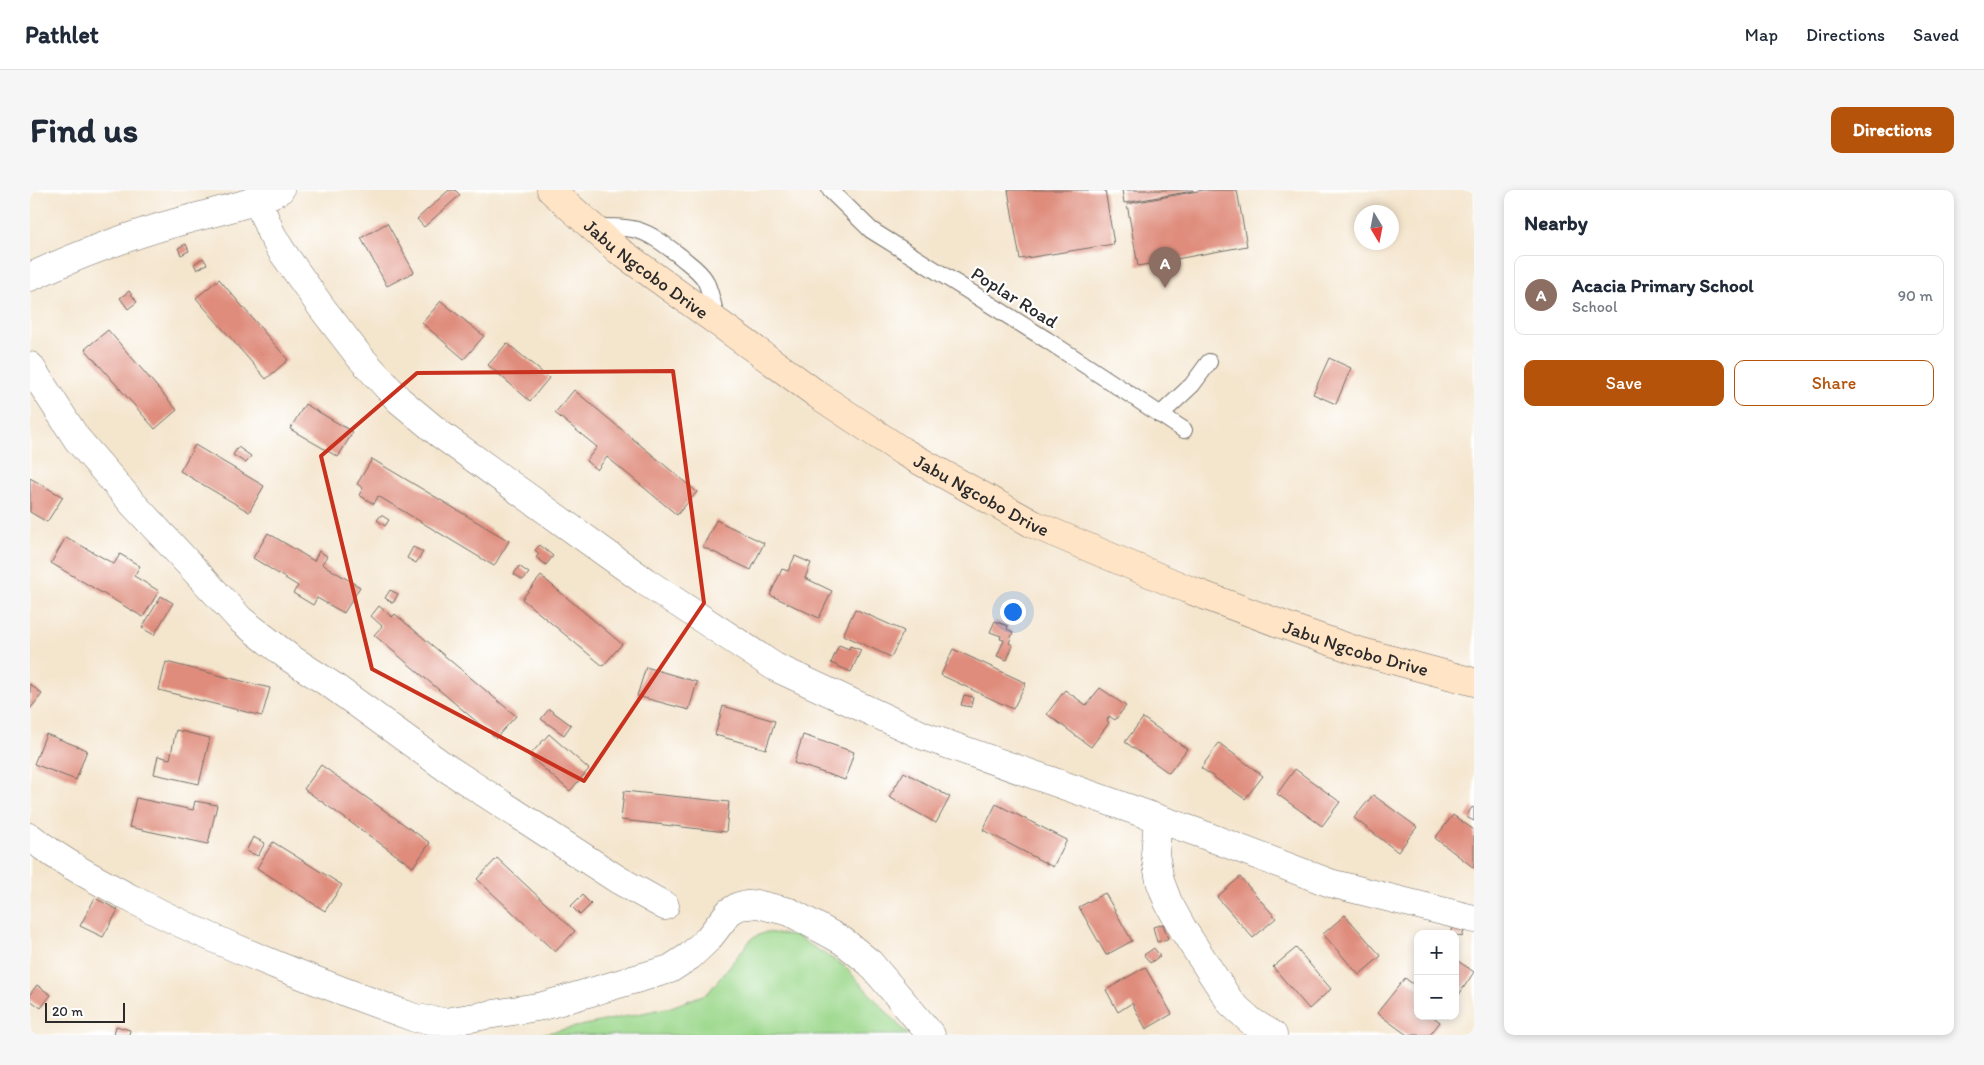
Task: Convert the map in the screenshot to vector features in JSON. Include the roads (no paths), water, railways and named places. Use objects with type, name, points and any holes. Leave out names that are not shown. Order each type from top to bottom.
[{"type":"main road","name":"Jabu Ngcobo Drive","points":[[550,190],[618,250],[718,325],[902,451],[1033,524],[1187,589],[1289,627],[1355,650],[1474,682]]},
{"type":"street","points":[[30,277],[118,240],[269,196],[271,233],[281,250],[359,356],[399,400],[447,440],[701,619],[775,667],[924,736],[1330,883],[1474,919]]},
{"type":"street","points":[[30,366],[77,439],[135,506],[241,620],[290,658],[446,767],[617,879],[665,906]]},
{"type":"street","points":[[1158,820],[1155,854],[1160,882],[1168,902],[1184,931],[1231,1003],[1252,1022],[1273,1035]]},
{"type":"street","points":[[30,837],[58,858],[164,915],[225,944],[415,1018],[445,1022],[543,1006],[670,969],[690,956],[708,939],[729,912],[739,906],[757,904],[790,912],[843,940],[870,963],[931,1035]]},
{"type":"lane","name":"Poplar Road","points":[[830,190],[871,230],[1184,430]]},
{"type":"lane","points":[[1160,415],[1192,385],[1209,362]]},
{"type":"place","name":"Acacia Primary School","points":[[1165,288]]}]
